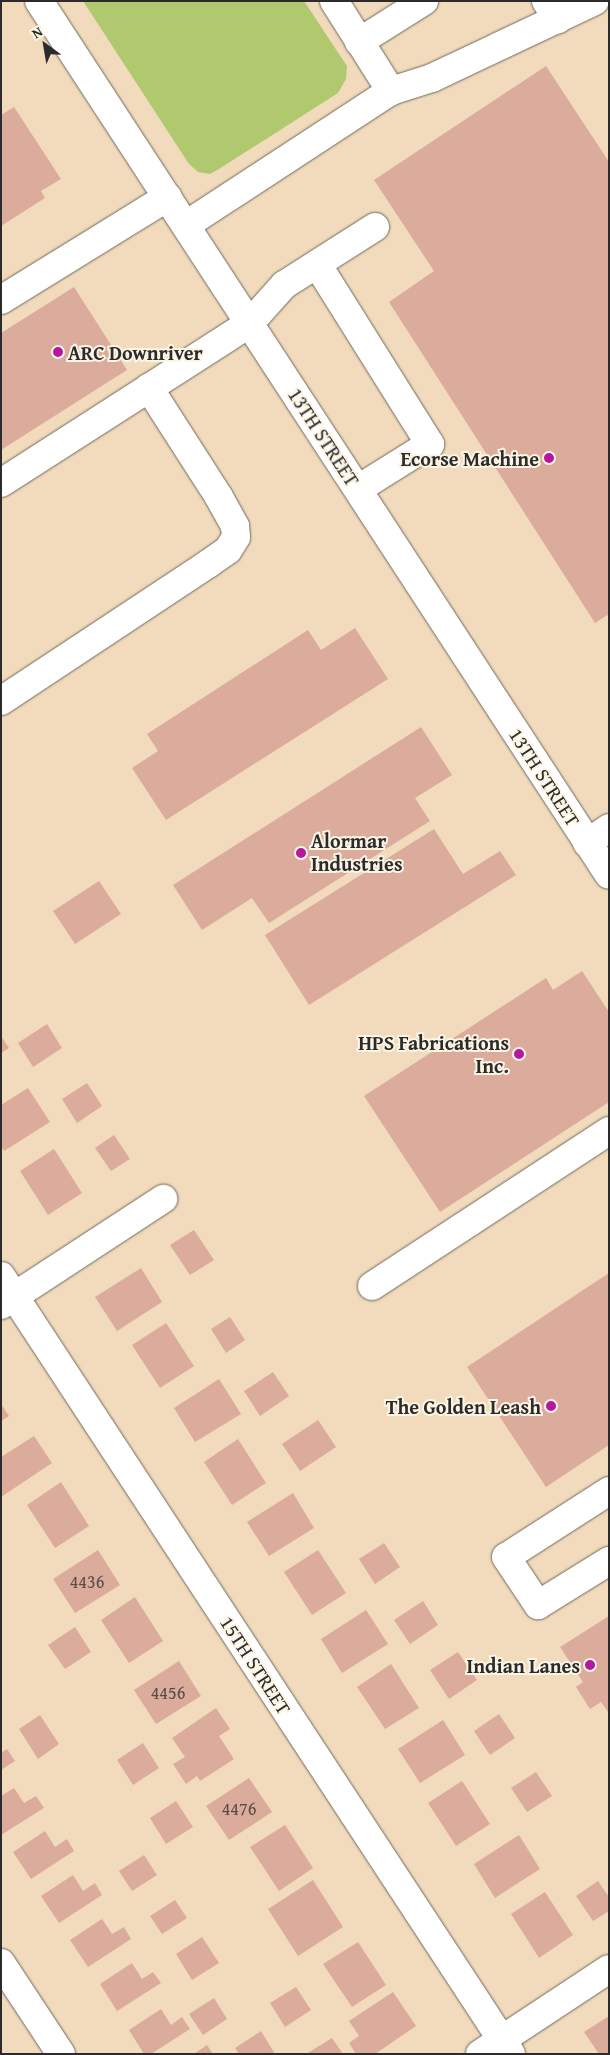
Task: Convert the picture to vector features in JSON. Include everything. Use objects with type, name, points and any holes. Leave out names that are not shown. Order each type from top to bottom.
[{"type":"street","name":"13TH STREET","points":[[39,1],[358,489],[598,836],[609,875]]},
{"type":"street","points":[[334,1],[391,91]]},
{"type":"street","points":[[359,42],[424,1]]},
{"type":"street","points":[[186,225],[391,91],[432,78],[552,11],[596,1]]},
{"type":"street","points":[[1,300],[168,197]]},
{"type":"street","points":[[1,484],[250,323],[284,285],[375,227]]},
{"type":"street","points":[[317,264],[430,444],[358,489]]},
{"type":"street","points":[[1,701],[208,564],[228,550],[236,537],[235,526],[219,497],[149,388]]},
{"type":"street","points":[[372,1286],[609,1131]]},
{"type":"street","points":[[6,1293],[163,1199]]},
{"type":"street","name":"15TH STREET","points":[[6,1293],[498,2049]]},
{"type":"street","points":[[609,1491],[506,1556],[538,1604],[609,1561]]},
{"type":"street","points":[[1,1963],[61,2054]]},
{"type":"street","points":[[498,2049],[609,1969]]},
{"type":"green space","points":[[83,1],[304,1],[347,66],[346,79],[338,93],[219,169],[210,174],[198,172],[189,164]]},
{"type":"building","name":"Ecorse Machine","points":[[546,66],[609,162],[609,614],[595,623],[389,302],[434,271],[374,180]]},
{"type":"building","points":[[14,107],[61,179],[41,191],[45,198],[1,226],[1,115]]},
{"type":"building","name":"ARC Downriver","points":[[74,287],[127,370],[1,450],[1,333]]},
{"type":"building","points":[[355,628],[388,679],[166,820],[132,768],[158,751],[147,734],[308,630],[321,650]]},
{"type":"building","name":"Alormar Industries","points":[[421,727],[452,775],[415,798],[430,821],[269,923],[252,898],[202,930],[173,885]]},
{"type":"building","points":[[434,829],[463,874],[500,851],[516,875],[309,1005],[265,935]]},
{"type":"building","points":[[99,881],[121,914],[75,944],[53,911]]},
{"type":"building","name":"HPS Fabrications Inc.","points":[[582,971],[609,1012],[609,1102],[440,1212],[364,1096],[546,978],[553,990]]},
{"type":"building","points":[[47,1024],[62,1048],[33,1067],[18,1043]]},
{"type":"building","points":[[1,1036],[9,1048],[1,1053]]},
{"type":"building","points":[[87,1083],[102,1106],[77,1123],[62,1099]]},
{"type":"building","points":[[28,1088],[50,1122],[4,1151],[1,1146],[1,1105]]},
{"type":"building","points":[[114,1135],[130,1159],[111,1171],[95,1148]]},
{"type":"building","points":[[54,1149],[82,1193],[48,1215],[20,1171]]},
{"type":"building","points":[[194,1230],[214,1260],[190,1275],[170,1245]]},
{"type":"building","points":[[141,1268],[162,1302],[117,1331],[95,1297]]},
{"type":"building","name":"The Golden Leash","points":[[609,1273],[609,1445],[546,1487],[467,1367]]},
{"type":"building","points":[[230,1317],[245,1340],[226,1353],[211,1329]]},
{"type":"building","points":[[166,1323],[194,1366],[160,1388],[132,1345]]},
{"type":"building","points":[[273,1372],[289,1396],[260,1416],[244,1391]]},
{"type":"building","points":[[219,1379],[241,1414],[195,1442],[174,1408]]},
{"type":"building","points":[[1,1404],[9,1416],[1,1421]]},
{"type":"building","points":[[318,1420],[336,1447],[300,1471],[282,1444]]},
{"type":"building","points":[[34,1436],[52,1463],[1,1497],[1,1457]]},
{"type":"building","points":[[238,1439],[266,1483],[232,1505],[204,1462]]},
{"type":"building","points":[[61,1482],[89,1526],[55,1548],[27,1505]]},
{"type":"building","points":[[293,1493],[314,1528],[269,1556],[247,1522]]},
{"type":"building","points":[[384,1543],[400,1567],[375,1584],[359,1559]]},
{"type":"building","points":[[98,1550],[120,1585],[75,1613],[53,1579]]},
{"type":"building","points":[[318,1550],[346,1593],[312,1615],[284,1572]]},
{"type":"building","points":[[135,1597],[163,1641],[129,1663],[101,1620]]},
{"type":"building","points":[[423,1601],[438,1625],[410,1644],[394,1620]]},
{"type":"building","points":[[366,1610],[388,1644],[342,1673],[321,1639]]},
{"type":"building","name":"Indian Lanes","points":[[609,1616],[609,1713],[601,1702],[590,1709],[576,1687],[583,1682],[560,1647]]},
{"type":"building","points":[[75,1627],[91,1652],[65,1669],[48,1645]]},
{"type":"building","points":[[458,1652],[477,1680],[449,1699],[430,1670]]},
{"type":"building","points":[[179,1661],[201,1696],[156,1724],[134,1690]]},
{"type":"building","points":[[391,1664],[419,1708],[385,1729],[357,1687]]},
{"type":"building","points":[[216,1708],[230,1729],[219,1736],[234,1759],[200,1781],[197,1776],[186,1784],[173,1764],[185,1757],[172,1738]]},
{"type":"building","points":[[499,1714],[515,1738],[490,1755],[474,1731]]},
{"type":"building","points":[[40,1715],[59,1744],[38,1759],[19,1729]]},
{"type":"building","points":[[443,1720],[465,1755],[420,1783],[398,1749]]},
{"type":"building","points":[[143,1743],[159,1768],[133,1785],[117,1760]]},
{"type":"building","points":[[7,1749],[15,1761],[1,1770],[1,1753]]},
{"type":"building","points":[[536,1772],[552,1796],[527,1812],[511,1788]]},
{"type":"building","points":[[249,1778],[272,1812],[229,1840],[206,1806]]},
{"type":"building","points":[[462,1781],[490,1824],[456,1846],[428,1803]]},
{"type":"building","points":[[14,1788],[24,1803],[36,1796],[44,1808],[1,1835],[1,1796]]},
{"type":"building","points":[[176,1801],[193,1827],[166,1844],[150,1818]]},
{"type":"building","points":[[285,1825],[313,1868],[279,1891],[250,1847]]},
{"type":"building","points":[[45,1831],[55,1847],[67,1839],[74,1851],[31,1879],[13,1852]]},
{"type":"building","points":[[519,1835],[540,1869],[495,1898],[474,1864]]},
{"type":"building","points":[[144,1855],[157,1875],[132,1891],[119,1871]]},
{"type":"building","points":[[73,1875],[83,1891],[95,1883],[102,1895],[59,1923],[41,1896]]},
{"type":"building","points":[[313,1880],[343,1927],[298,1956],[268,1909]]},
{"type":"building","points":[[598,1881],[609,1897],[609,1911],[593,1921],[576,1896]]},
{"type":"building","points":[[545,1892],[573,1935],[539,1958],[511,1914]]},
{"type":"building","points":[[175,1900],[187,1918],[162,1934],[150,1916]]},
{"type":"building","points":[[102,1919],[112,1934],[124,1927],[131,1939],[88,1967],[70,1940]]},
{"type":"building","points":[[202,1937],[219,1963],[192,1980],[176,1954]]},
{"type":"building","points":[[358,1942],[386,1985],[352,2007],[323,1964]]},
{"type":"building","points":[[132,1963],[142,1979],[153,1972],[161,1983],[117,2011],[100,1984]]},
{"type":"building","points":[[296,1987],[311,2010],[285,2027],[270,2003]]},
{"type":"building","points":[[393,1992],[416,2026],[375,2054],[356,2054],[349,2043],[359,2036],[349,2021]]},
{"type":"building","points":[[214,1998],[227,2019],[203,2035],[189,2014]]},
{"type":"building","points":[[161,2009],[171,2025],[182,2017],[190,2029],[151,2054],[144,2054],[129,2030]]},
{"type":"building","points":[[609,2016],[609,2054],[599,2054],[584,2032]]},
{"type":"building","points":[[261,2031],[275,2054],[239,2054],[235,2048]]},
{"type":"building","points":[[332,2038],[343,2054],[306,2054]]},
{"type":"building","points":[[207,2045],[213,2054],[194,2054]]},
{"type":"place","name":"ARC Downriver","points":[[58,352]]},
{"type":"place","name":"Ecorse Machine","points":[[549,458]]},
{"type":"place","name":"Alormar Industries","points":[[301,853]]},
{"type":"place","name":"HPS Fabrications Inc.","points":[[519,1054]]},
{"type":"place","name":"The Golden Leash","points":[[551,1406]]},
{"type":"place","name":"Indian Lanes","points":[[590,1665]]}]
